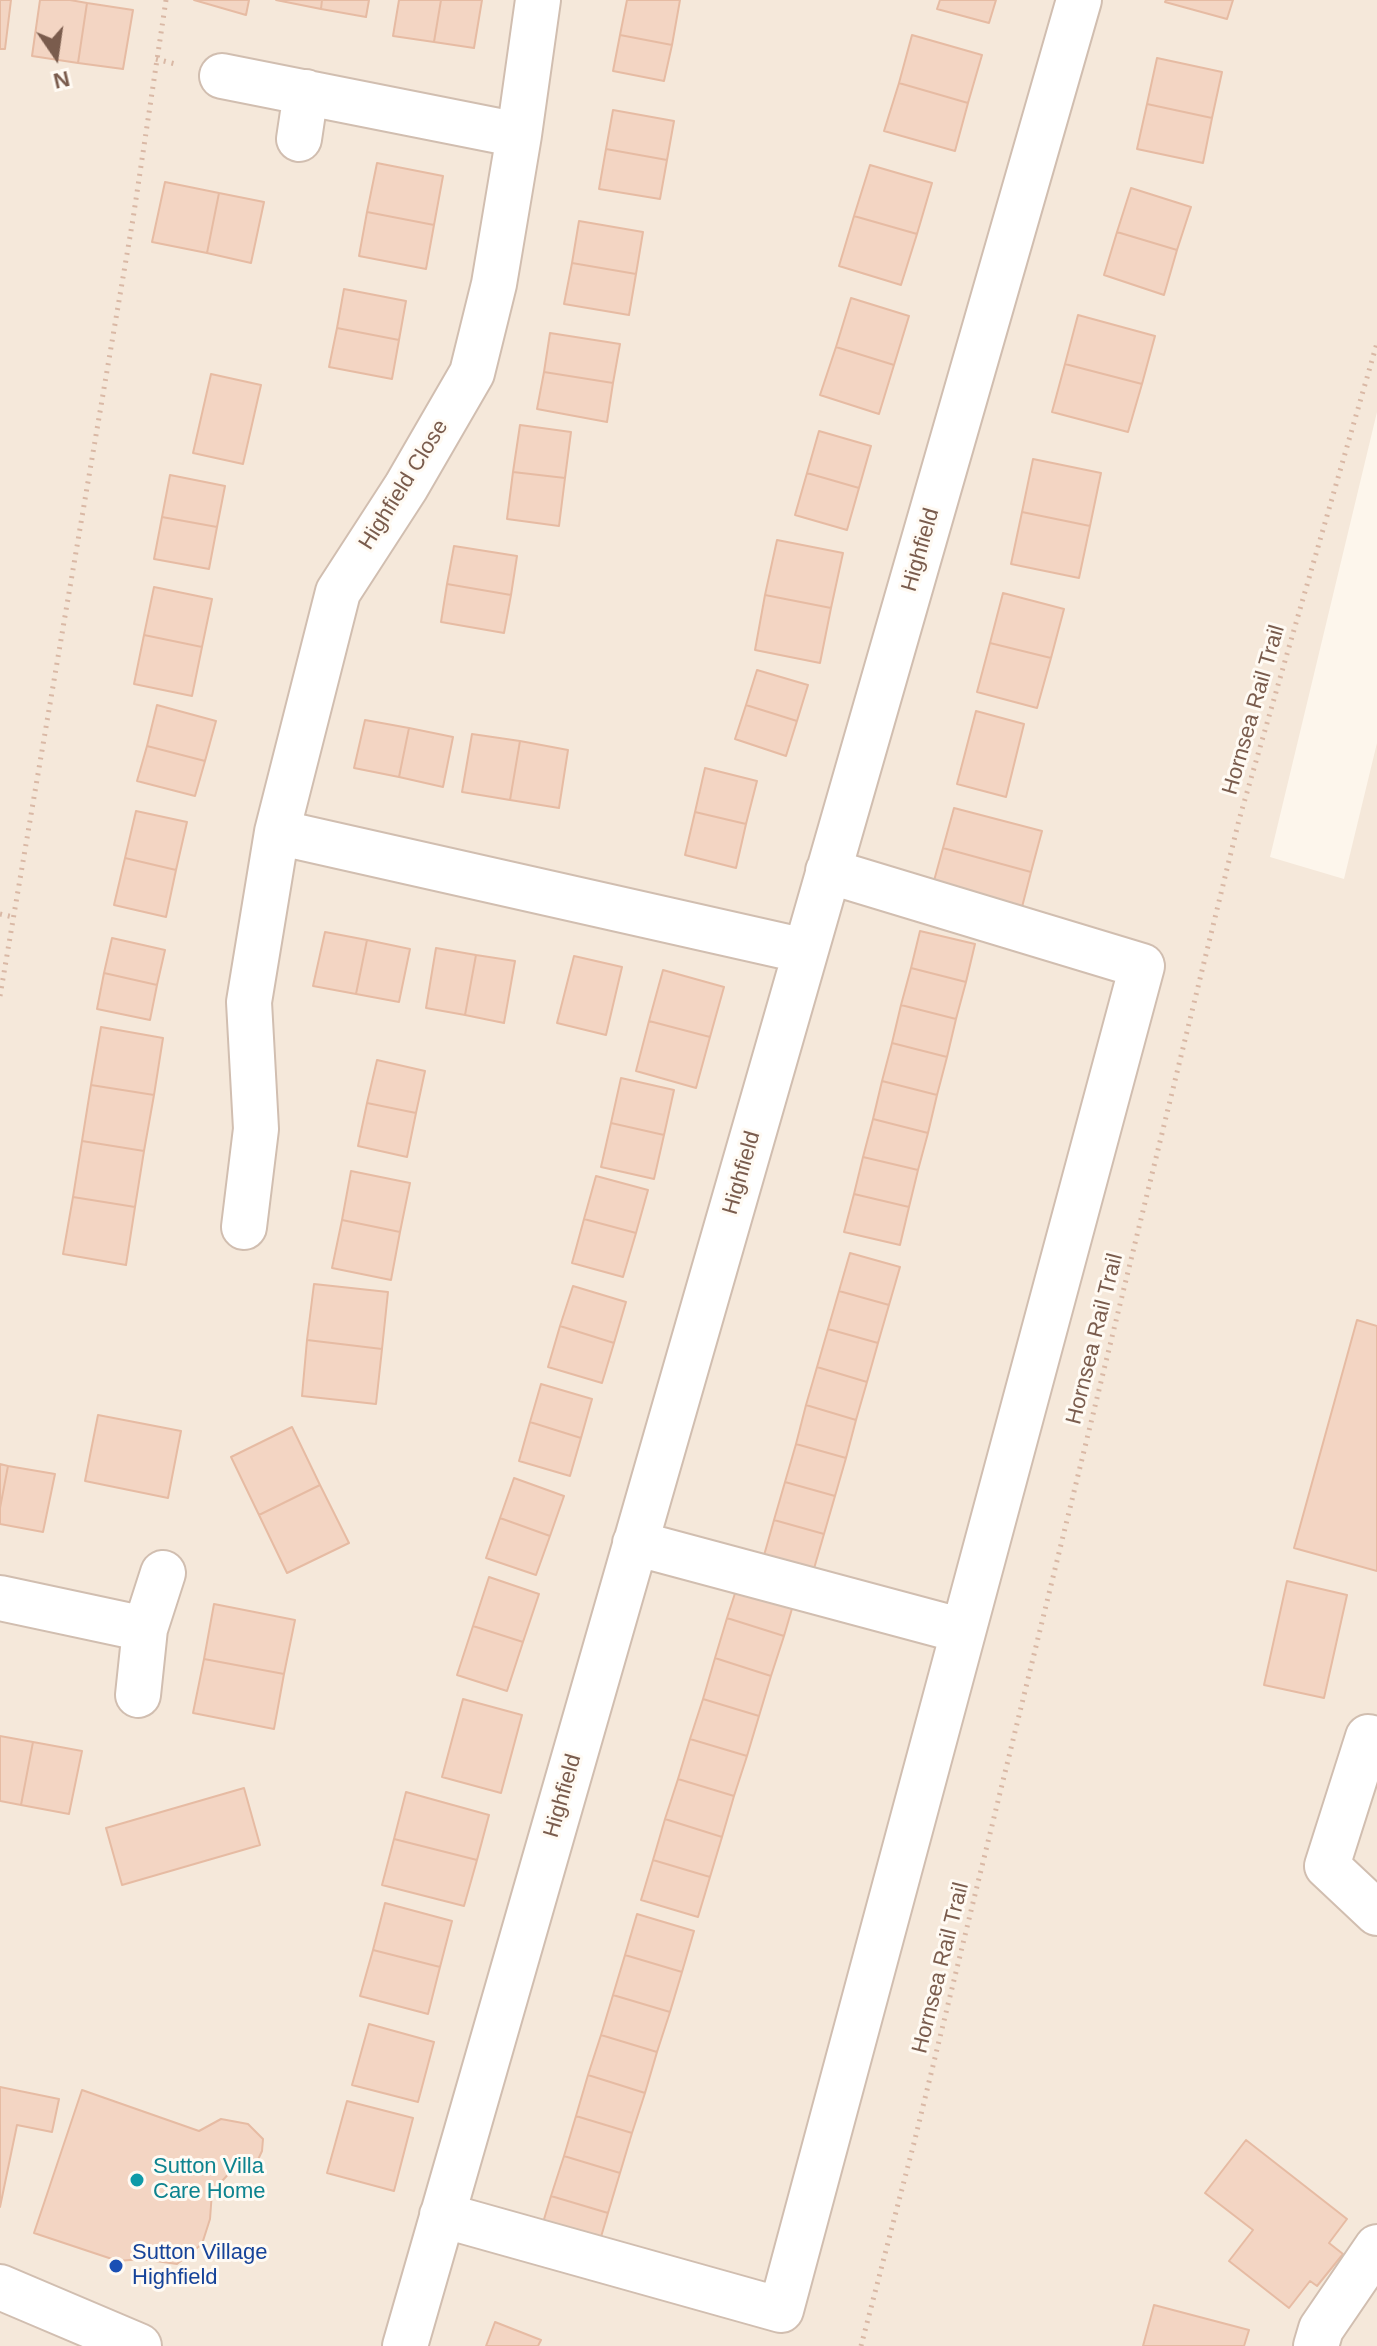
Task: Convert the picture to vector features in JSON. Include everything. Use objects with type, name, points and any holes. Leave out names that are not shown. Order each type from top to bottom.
[{"type":"street","name":"Highfield Close","points":[[244,1227],[256,1129],[249,1002],[277,832],[338,592],[406,487],[472,373],[494,284],[538,0]]},
{"type":"street","name":"Highfield","points":[[405,2346],[1079,0]]},
{"type":"street","points":[[222,76],[519,135]]},
{"type":"street","points":[[299,139],[306,92]]},
{"type":"street","points":[[277,832],[805,951]]},
{"type":"street","points":[[442,2215],[781,2310],[1142,966],[828,871]]},
{"type":"street","points":[[635,1543],[963,1631]]},
{"type":"street","points":[[138,1695],[145,1629],[163,1573]]},
{"type":"street","points":[[0,1598],[145,1629]]},
{"type":"street","points":[[1377,1739],[1368,1737],[1327,1866],[1377,1913]]},
{"type":"street","points":[[1316,2346],[1321,2329],[1377,2247]]},
{"type":"street","points":[[0,2287],[139,2346]]},
{"type":"path","points":[[0,996],[133,219],[166,0]]},
{"type":"path","name":"Hornsea Rail Trail","points":[[861,2346],[918,2128],[1239,820],[1377,343]]},
{"type":"path","points":[[0,914],[13,917]]},
{"type":"shaded area","points":[[0,0],[1377,0],[1377,412],[1270,857],[1344,879],[1377,743],[1377,2346],[0,2346]]},
{"type":"building","points":[[0,0],[11,0],[5,49],[0,49]]},
{"type":"building","points":[[40,0],[87,3],[78,63],[32,56]]},
{"type":"building","points":[[194,0],[249,0],[246,15]]},
{"type":"building","points":[[276,0],[322,0],[321,9]]},
{"type":"building","points":[[322,0],[369,0],[366,17],[321,9]]},
{"type":"building","points":[[399,0],[441,0],[434,42],[393,36]]},
{"type":"building","points":[[441,0],[482,0],[474,48],[434,42]]},
{"type":"building","points":[[627,0],[680,0],[672,45],[620,35]]},
{"type":"building","points":[[940,0],[996,0],[989,23],[937,9]]},
{"type":"building","points":[[1166,0],[1233,0],[1227,19]]},
{"type":"building","points":[[87,3],[133,10],[123,69],[78,63]]},
{"type":"building","points":[[620,35],[672,45],[664,81],[613,71]]},
{"type":"building","points":[[912,35],[982,55],[968,103],[899,83]]},
{"type":"building","points":[[1157,58],[1222,72],[1212,118],[1147,104]]},
{"type":"building","points":[[899,83],[968,103],[955,151],[884,131]]},
{"type":"building","points":[[1147,104],[1212,118],[1203,163],[1137,149]]},
{"type":"building","points":[[613,110],[674,121],[667,160],[606,149]]},
{"type":"building","points":[[606,149],[667,160],[660,199],[599,189]]},
{"type":"building","points":[[377,163],[443,176],[434,225],[367,212]]},
{"type":"building","points":[[870,165],[932,183],[917,234],[854,216]]},
{"type":"building","points":[[165,182],[219,193],[207,253],[152,242]]},
{"type":"building","points":[[1131,188],[1191,207],[1177,250],[1117,232]]},
{"type":"building","points":[[219,193],[264,202],[251,263],[207,253]]},
{"type":"building","points":[[367,212],[434,225],[426,269],[359,256]]},
{"type":"building","points":[[854,216],[917,234],[901,285],[839,266]]},
{"type":"building","points":[[579,221],[643,232],[636,274],[572,263]]},
{"type":"building","points":[[1117,232],[1177,250],[1164,295],[1104,275]]},
{"type":"building","points":[[572,263],[636,274],[629,315],[564,304]]},
{"type":"building","points":[[344,289],[406,301],[399,340],[337,328]]},
{"type":"building","points":[[851,298],[909,316],[894,365],[836,347]]},
{"type":"building","points":[[1078,315],[1155,336],[1142,384],[1065,364]]},
{"type":"building","points":[[337,328],[399,340],[392,379],[329,367]]},
{"type":"building","points":[[550,333],[620,344],[613,383],[544,372]]},
{"type":"building","points":[[836,347],[894,365],[879,414],[820,395]]},
{"type":"building","points":[[1065,364],[1142,384],[1128,432],[1052,412]]},
{"type":"building","points":[[544,372],[613,383],[607,422],[537,409]]},
{"type":"building","points":[[211,374],[261,385],[243,464],[193,453]]},
{"type":"building","points":[[520,425],[571,432],[565,478],[513,472]]},
{"type":"building","points":[[819,431],[871,446],[859,488],[807,473]]},
{"type":"building","points":[[1033,459],[1101,473],[1090,526],[1022,512]]},
{"type":"building","points":[[513,472],[565,478],[559,526],[507,519]]},
{"type":"building","points":[[807,473],[859,488],[847,530],[795,515]]},
{"type":"building","points":[[170,475],[225,486],[217,527],[162,517]]},
{"type":"building","points":[[1022,512],[1090,526],[1079,578],[1011,564]]},
{"type":"building","points":[[162,517],[217,527],[209,569],[154,559]]},
{"type":"building","points":[[777,540],[843,553],[831,608],[765,595]]},
{"type":"building","points":[[454,546],[517,556],[511,595],[447,584]]},
{"type":"building","points":[[447,584],[511,595],[504,633],[441,622]]},
{"type":"building","points":[[154,587],[212,599],[202,647],[144,635]]},
{"type":"building","points":[[1003,593],[1064,609],[1051,658],[990,643]]},
{"type":"building","points":[[765,595],[831,608],[820,663],[755,650]]},
{"type":"building","points":[[144,635],[202,647],[192,696],[134,684]]},
{"type":"building","points":[[990,643],[1051,658],[1037,708],[977,692]]},
{"type":"building","points":[[757,670],[808,685],[797,721],[746,705]]},
{"type":"building","points":[[157,705],[216,721],[205,761],[147,746]]},
{"type":"building","points":[[746,705],[797,721],[786,756],[735,739]]},
{"type":"building","points":[[976,711],[1024,724],[1006,797],[957,784]]},
{"type":"building","points":[[365,720],[409,728],[399,777],[354,768]]},
{"type":"building","points":[[409,728],[453,737],[443,787],[399,777]]},
{"type":"building","points":[[472,734],[520,741],[510,800],[462,792]]},
{"type":"building","points":[[520,741],[568,750],[559,808],[510,800]]},
{"type":"building","points":[[147,746],[205,761],[195,796],[137,781]]},
{"type":"building","points":[[705,768],[757,781],[746,824],[695,812]]},
{"type":"building","points":[[954,808],[1042,831],[1031,872],[943,848]]},
{"type":"building","points":[[136,811],[187,822],[176,870],[125,858]]},
{"type":"building","points":[[695,812],[746,824],[736,868],[685,855]]},
{"type":"building","points":[[943,848],[1031,872],[1021,911],[932,888]]},
{"type":"building","points":[[125,858],[176,870],[166,917],[114,905]]},
{"type":"building","points":[[920,931],[975,944],[966,982],[911,968]]},
{"type":"building","points":[[325,932],[367,940],[356,994],[313,986]]},
{"type":"building","points":[[112,938],[165,950],[157,985],[104,973]]},
{"type":"building","points":[[367,940],[410,949],[399,1002],[356,994]]},
{"type":"building","points":[[436,948],[476,955],[465,1015],[426,1008]]},
{"type":"building","points":[[476,955],[515,961],[504,1023],[465,1015]]},
{"type":"building","points":[[574,956],[622,967],[606,1035],[557,1023]]},
{"type":"building","points":[[911,968],[966,982],[956,1019],[901,1005]]},
{"type":"building","points":[[663,970],[724,987],[710,1037],[649,1021]]},
{"type":"building","points":[[104,973],[157,985],[150,1020],[97,1009]]},
{"type":"building","points":[[901,1005],[956,1019],[947,1057],[892,1043]]},
{"type":"building","points":[[649,1021],[710,1037],[696,1088],[636,1071]]},
{"type":"building","points":[[101,1027],[163,1038],[154,1095],[91,1085]]},
{"type":"building","points":[[892,1043],[947,1057],[937,1095],[882,1081]]},
{"type":"building","points":[[377,1060],[425,1071],[416,1113],[367,1103]]},
{"type":"building","points":[[621,1078],[674,1090],[664,1135],[611,1123]]},
{"type":"building","points":[[882,1081],[937,1095],[928,1133],[873,1119]]},
{"type":"building","points":[[91,1085],[154,1095],[144,1151],[82,1141]]},
{"type":"building","points":[[367,1103],[416,1113],[407,1157],[358,1146]]},
{"type":"building","points":[[873,1119],[928,1133],[918,1170],[863,1157]]},
{"type":"building","points":[[611,1123],[664,1135],[654,1179],[601,1167]]},
{"type":"building","points":[[82,1141],[144,1151],[135,1207],[73,1197]]},
{"type":"building","points":[[863,1157],[918,1170],[909,1207],[854,1194]]},
{"type":"building","points":[[351,1171],[410,1183],[400,1232],[342,1220]]},
{"type":"building","points":[[596,1176],[648,1190],[636,1233],[584,1219]]},
{"type":"building","points":[[854,1194],[909,1207],[900,1245],[844,1232]]},
{"type":"building","points":[[73,1197],[135,1207],[126,1265],[63,1254]]},
{"type":"building","points":[[584,1219],[636,1233],[623,1277],[572,1263]]},
{"type":"building","points":[[342,1220],[400,1232],[391,1280],[332,1268]]},
{"type":"building","points":[[850,1253],[900,1267],[889,1305],[839,1291]]},
{"type":"building","points":[[314,1284],[388,1292],[382,1349],[307,1340]]},
{"type":"building","points":[[573,1286],[626,1302],[614,1343],[560,1326]]},
{"type":"building","points":[[839,1291],[889,1305],[878,1343],[828,1329]]},
{"type":"building","points":[[1357,1320],[1377,1326],[1377,1571],[1294,1548]]},
{"type":"building","points":[[560,1326],[614,1343],[602,1383],[548,1367]]},
{"type":"building","points":[[828,1329],[878,1343],[867,1382],[817,1367]]},
{"type":"building","points":[[307,1340],[382,1349],[376,1404],[302,1396]]},
{"type":"building","points":[[817,1367],[867,1382],[856,1420],[806,1405]]},
{"type":"building","points":[[541,1384],[592,1399],[581,1438],[530,1422]]},
{"type":"building","points":[[806,1405],[856,1420],[846,1458],[796,1444]]},
{"type":"building","points":[[98,1415],[181,1431],[168,1498],[85,1481]]},
{"type":"building","points":[[530,1422],[581,1438],[570,1476],[519,1461]]},
{"type":"building","points":[[292,1427],[320,1485],[259,1515],[231,1457]]},
{"type":"building","points":[[796,1444],[846,1458],[835,1496],[785,1482]]},
{"type":"building","points":[[0,1464],[8,1466],[0,1508]]},
{"type":"building","points":[[8,1466],[55,1474],[43,1532],[0,1524]]},
{"type":"building","points":[[514,1478],[564,1496],[550,1536],[500,1518]]},
{"type":"building","points":[[785,1482],[835,1496],[824,1534],[774,1520]]},
{"type":"building","points":[[320,1485],[349,1543],[287,1573],[259,1515]]},
{"type":"building","points":[[500,1518],[550,1536],[536,1575],[486,1558]]},
{"type":"building","points":[[774,1520],[824,1534],[813,1572],[763,1559]]},
{"type":"building","points":[[489,1577],[539,1594],[523,1642],[473,1626]]},
{"type":"building","points":[[740,1578],[796,1595],[784,1636],[727,1618]]},
{"type":"building","points":[[1287,1581],[1347,1595],[1324,1698],[1264,1685]]},
{"type":"building","points":[[214,1604],[295,1620],[284,1674],[204,1659]]},
{"type":"building","points":[[727,1618],[784,1636],[771,1676],[715,1658]]},
{"type":"building","points":[[473,1626],[523,1642],[507,1691],[457,1675]]},
{"type":"building","points":[[715,1658],[771,1676],[759,1716],[703,1699]]},
{"type":"building","points":[[204,1659],[284,1674],[274,1729],[193,1713]]},
{"type":"building","points":[[463,1699],[522,1715],[501,1793],[442,1777]]},
{"type":"building","points":[[703,1699],[759,1716],[747,1756],[690,1739]]},
{"type":"building","points":[[0,1736],[33,1742],[21,1805],[0,1801]]},
{"type":"building","points":[[690,1739],[747,1756],[734,1796],[678,1779]]},
{"type":"building","points":[[33,1742],[82,1751],[69,1814],[21,1805]]},
{"type":"building","points":[[678,1779],[734,1796],[722,1837],[665,1819]]},
{"type":"building","points":[[244,1788],[260,1845],[122,1885],[106,1828]]},
{"type":"building","points":[[406,1792],[489,1815],[477,1860],[394,1839]]},
{"type":"building","points":[[665,1819],[722,1837],[710,1877],[653,1860]]},
{"type":"building","points":[[394,1839],[477,1860],[464,1906],[382,1885]]},
{"type":"building","points":[[653,1860],[710,1877],[698,1917],[641,1900]]},
{"type":"building","points":[[385,1903],[452,1921],[440,1967],[373,1950]]},
{"type":"building","points":[[637,1914],[694,1931],[682,1972],[625,1955]]},
{"type":"building","points":[[373,1950],[440,1967],[428,2014],[360,1996]]},
{"type":"building","points":[[625,1955],[682,1972],[670,2012],[613,1995]]},
{"type":"building","points":[[613,1995],[670,2012],[657,2052],[601,2035]]},
{"type":"building","points":[[369,2024],[434,2042],[418,2102],[352,2085]]},
{"type":"building","points":[[601,2035],[657,2052],[645,2093],[588,2075]]},
{"type":"building","points":[[588,2075],[645,2093],[632,2133],[576,2116]]},
{"type":"building","points":[[0,2087],[59,2099],[52,2132],[17,2125],[0,2207]]},
{"type":"building","name":"Sutton Villa Care Home","points":[[82,2090],[199,2131],[221,2119],[248,2124],[263,2139],[256,2164],[233,2169],[212,2192],[210,2219],[202,2244],[177,2264],[142,2259],[118,2261],[34,2233]]},
{"type":"building","points":[[347,2101],[413,2118],[394,2191],[327,2173]]},
{"type":"building","points":[[576,2116],[632,2133],[620,2173],[564,2156]]},
{"type":"building","points":[[1246,2140],[1347,2219],[1329,2243],[1343,2254],[1317,2286],[1310,2281],[1289,2308],[1229,2261],[1253,2230],[1205,2193]]},
{"type":"building","points":[[564,2156],[620,2173],[608,2213],[551,2196]]},
{"type":"building","points":[[551,2196],[608,2213],[596,2254],[539,2236]]},
{"type":"building","points":[[1154,2305],[1249,2330],[1244,2346],[1143,2346]]},
{"type":"building","points":[[495,2322],[541,2340],[538,2346],[486,2346]]},
{"type":"place","name":"Sutton Villa Care Home","points":[[137,2180]]},
{"type":"place","name":"Sutton Village Highfield","points":[[116,2266]]}]
